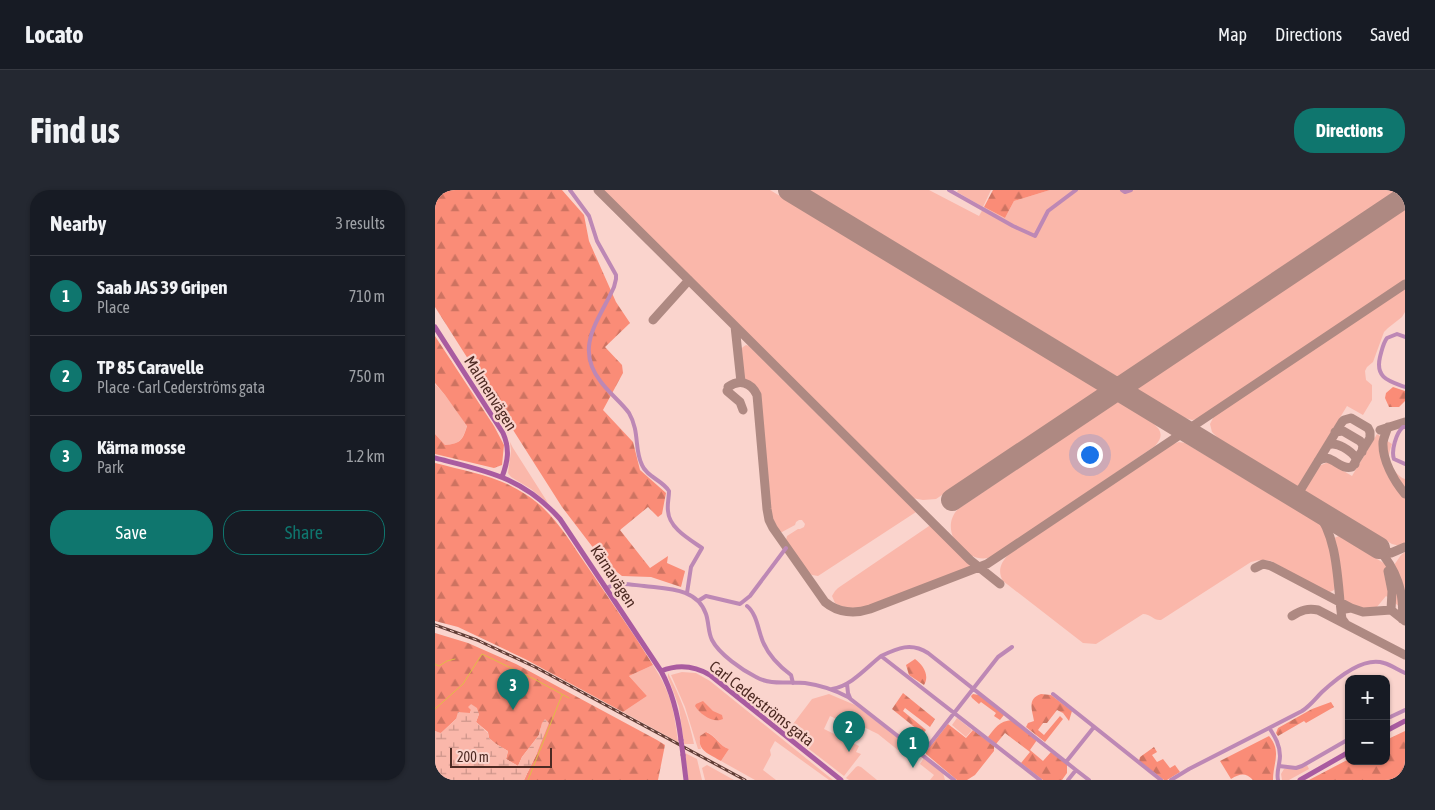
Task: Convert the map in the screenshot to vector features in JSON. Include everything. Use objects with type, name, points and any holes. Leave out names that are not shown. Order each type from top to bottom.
[{"type":"street","points":[[570,190],[589,216],[596,238],[616,275],[614,287],[591,333],[588,348],[591,362],[597,376],[632,420],[637,434],[640,461],[644,468],[669,491],[667,509],[671,522],[702,548],[691,567],[687,593]]},
{"type":"street","points":[[949,190],[1013,226],[1035,236],[1048,211],[1076,190]]},
{"type":"street","points":[[1122,190],[1125,192],[1131,190]]},
{"type":"street","name":"Malmenvägen","points":[[435,327],[507,440],[507,462],[502,476]]},
{"type":"street","points":[[1405,337],[1397,334],[1387,338],[1379,368],[1385,378],[1405,387]]},
{"type":"street","points":[[1405,427],[1399,430],[1392,452],[1394,459],[1405,464]]},
{"type":"street","name":"Kärnavägen","points":[[435,458],[502,476],[527,490],[553,511],[568,529],[661,671],[673,697],[679,723],[686,780]]},
{"type":"street","points":[[698,601],[706,596],[741,604],[786,548]]},
{"type":"street","points":[[607,588],[616,584],[663,587],[687,593],[698,601],[706,613],[713,642],[720,652],[748,672],[760,679],[776,683],[805,683],[850,698],[955,780]]},
{"type":"street","points":[[747,606],[754,614],[768,651],[779,665],[791,675],[793,683]]},
{"type":"street","points":[[830,690],[847,684],[881,656],[904,647],[919,648],[928,653],[1089,780]]},
{"type":"street","points":[[922,754],[998,657],[1012,647]]},
{"type":"street","points":[[881,656],[1040,780]]},
{"type":"street","points":[[1171,780],[1189,769],[1270,729],[1306,708],[1337,680],[1363,664],[1382,662],[1405,673]]},
{"type":"street","name":"Carl Cederströms gata","points":[[661,671],[669,668],[685,667],[700,670],[710,675],[841,780]]},
{"type":"street","points":[[847,684],[850,698]]},
{"type":"street","points":[[1053,694],[1161,780]]},
{"type":"street","points":[[1390,717],[1405,710]]},
{"type":"street","points":[[1390,729],[1405,721]]},
{"type":"street","points":[[1066,762],[1094,727]]},
{"type":"street","points":[[1270,729],[1279,746],[1278,780]]},
{"type":"street","points":[[1279,766],[1299,767],[1345,741]]},
{"type":"street","points":[[1300,780],[1345,754]]},
{"type":"street","points":[[1068,780],[1076,770]]},
{"type":"green space","points":[[435,190],[562,190],[584,215],[589,241],[616,302],[630,323],[605,347],[622,365],[623,373],[603,410],[633,442],[640,470],[666,493],[662,514],[658,517],[648,507],[620,530],[650,568],[668,556],[667,563],[685,571],[681,587],[651,577],[622,576],[604,562],[562,507],[435,307]]},
{"type":"green space","points":[[603,190],[770,190],[1100,390],[936,499],[923,500],[912,498]]},
{"type":"green space","points":[[809,190],[929,190],[979,216],[984,207],[1005,218],[1014,201],[1050,190],[1399,190],[1118,377]]},
{"type":"green space","points":[[958,190],[991,190],[983,207],[957,192]]},
{"type":"green space","points":[[993,190],[1050,190],[1014,201],[1005,218],[984,207]]},
{"type":"green space","points":[[1405,209],[1405,280],[1197,419],[1185,418],[1138,390],[1138,387]]},
{"type":"green space","points":[[1405,287],[1405,312],[1402,317],[1384,332],[1373,362],[1365,371],[1366,380],[1372,385],[1372,400],[1363,415],[1347,406],[1313,462],[1319,466],[1330,463],[1352,476],[1377,434],[1392,444],[1389,454],[1390,463],[1397,473],[1405,479],[1405,544],[1400,546],[1392,544],[1218,438],[1212,432],[1210,424],[1215,414]]},
{"type":"green space","points":[[435,336],[494,426],[504,445],[502,465],[494,468],[435,454],[435,434],[445,445],[454,444],[462,438],[467,426],[435,383]]},
{"type":"green space","points":[[746,345],[916,512],[818,576],[807,572],[786,540],[787,536],[804,527],[805,524],[802,520],[780,532],[771,516],[760,397],[755,387],[745,379],[741,365],[741,351]]},
{"type":"green space","points":[[435,384],[467,425],[462,438],[454,444],[445,445],[435,434]]},
{"type":"green space","points":[[1393,387],[1405,391],[1405,401],[1399,407],[1389,407],[1385,398],[1386,393]]},
{"type":"green space","points":[[1118,401],[1158,428],[1161,436],[1155,446],[992,557],[982,558],[973,556],[964,552],[957,545],[951,527],[952,518],[958,509]]},
{"type":"green space","points":[[510,442],[548,503],[508,473],[511,451]]},
{"type":"green space","points":[[1185,443],[1320,524],[1329,538],[1334,590],[1328,593],[1271,561],[1251,562],[1161,620],[1143,614],[1096,644],[1083,643],[1003,581],[1000,574],[1001,567],[1009,554],[1173,444]]},
{"type":"green space","points":[[435,463],[481,475],[515,488],[535,501],[552,517],[574,546],[653,665],[629,676],[647,696],[623,712],[525,659],[458,627],[435,621]]},
{"type":"green space","points":[[929,526],[970,564],[970,568],[870,606],[847,608],[835,603],[832,596],[838,588]]},
{"type":"green space","points":[[1339,536],[1392,568],[1405,552],[1405,611],[1386,596],[1376,608],[1360,609],[1344,601],[1341,594],[1334,538]]},
{"type":"green space","points":[[435,633],[468,643],[516,664],[665,745],[658,780],[524,780],[537,753],[542,723],[539,735],[522,757],[518,766],[506,759],[508,751],[489,738],[488,732],[476,722],[479,714],[471,710],[470,713],[456,719],[440,734],[435,731]]},
{"type":"green space","points":[[915,659],[925,670],[926,681],[924,685],[909,675],[906,665]]},
{"type":"green space","points":[[653,665],[664,684],[671,702],[678,742],[623,712],[647,696],[629,676]]},
{"type":"green space","points":[[682,672],[696,673],[710,681],[833,780],[829,780],[775,741],[770,750],[771,755],[763,770],[776,780],[755,780],[721,761],[729,749],[707,732],[699,739],[701,749],[698,749],[685,707],[671,675]]},
{"type":"green space","points":[[668,673],[684,708],[694,744],[684,744],[679,707]]},
{"type":"green space","points":[[903,693],[935,719],[930,727],[905,708],[903,711],[926,730],[923,734],[892,709]]},
{"type":"green space","points":[[829,694],[855,705],[915,751],[909,759],[878,734],[843,717],[841,721],[830,716],[824,729],[859,746],[856,752],[861,754],[844,776],[787,732],[812,699]]},
{"type":"green space","points":[[973,694],[979,695],[1004,715],[1000,720],[994,716],[996,713],[972,698]]},
{"type":"green space","points":[[1041,694],[1051,695],[1072,711],[1069,721],[1063,713],[1057,710],[1047,723],[1043,723],[1038,730],[1044,735],[1060,716],[1063,719],[1045,742],[1026,727],[1028,723],[1034,721],[1032,702]]},
{"type":"green space","points":[[703,701],[713,711],[722,715],[723,719],[711,719],[700,712],[695,706]]},
{"type":"green space","points":[[1331,702],[1334,707],[1306,723],[1304,721],[1278,736],[1276,733],[1278,728],[1312,709]]},
{"type":"green space","points":[[471,704],[477,708],[479,714],[476,722],[488,733],[489,738],[508,751],[506,759],[518,766],[522,757],[539,735],[542,723],[545,719],[549,723],[524,780],[439,780],[435,777],[435,731],[441,733],[456,719],[458,712],[470,713],[471,710],[468,707]]},
{"type":"green space","points":[[957,718],[972,730],[966,737],[952,725]]},
{"type":"green space","points":[[1012,720],[1037,740],[1030,750],[1043,761],[1051,752],[1067,764],[1067,773],[1062,780],[1043,780],[1021,763],[1030,752],[1005,733],[996,744],[988,737],[1001,723]]},
{"type":"green space","points":[[948,724],[966,738],[973,730],[994,746],[994,751],[975,775],[967,780],[957,780],[926,754]]},
{"type":"green space","points":[[1405,731],[1405,780],[1309,780],[1345,761],[1345,765],[1390,765],[1390,738]]},
{"type":"green space","points":[[706,732],[729,749],[721,761],[702,749],[700,736]]},
{"type":"green space","points":[[1269,736],[1276,752],[1273,780],[1253,780],[1242,775],[1231,779],[1220,761]]},
{"type":"green space","points":[[1154,747],[1157,752],[1152,755],[1157,762],[1163,759],[1170,768],[1175,765],[1180,772],[1164,780],[1139,761],[1140,757]]},
{"type":"green space","points":[[685,753],[697,759],[702,780],[688,780]]},
{"type":"green space","points":[[924,758],[943,773],[945,780],[930,780],[934,775],[920,764]]},
{"type":"green space","points":[[707,765],[734,780],[705,780],[702,768]]},
{"type":"green space","points":[[1307,765],[1309,769],[1289,780],[1282,780],[1281,774],[1284,769],[1297,769]]},
{"type":"green space","points":[[858,766],[877,780],[849,780],[846,778]]},
{"type":"waterway","points":[[435,709],[463,684],[482,654],[569,698]]},
{"type":"waterway","points":[[435,664],[439,666],[455,659]]},
{"type":"waterway","points":[[528,780],[562,695]]},
{"type":"taxiway","points":[[598,190],[735,326],[741,382]]},
{"type":"taxiway","points":[[653,320],[689,280]]},
{"type":"taxiway","points":[[728,387],[736,383],[744,383],[751,387],[757,395],[767,509],[773,528],[825,602],[841,610],[858,612],[987,564],[1405,284]]},
{"type":"taxiway","points":[[735,326],[970,560],[1000,584]]},
{"type":"taxiway","points":[[727,391],[740,402],[743,410]]},
{"type":"taxiway","points":[[1287,492],[1294,493],[1301,489],[1342,422],[1344,420],[1351,418],[1368,428],[1370,438],[1352,467],[1343,466],[1327,458],[1323,459],[1318,461]]},
{"type":"taxiway","points":[[1380,430],[1405,422]]},
{"type":"taxiway","points":[[1388,427],[1383,442],[1384,456],[1393,477],[1405,494]]},
{"type":"taxiway","points":[[1335,432],[1343,431],[1360,441],[1363,445],[1362,452]]},
{"type":"taxiway","points":[[1328,445],[1335,444],[1351,452],[1356,458],[1355,464]]},
{"type":"taxiway","points":[[1316,510],[1324,522],[1333,548],[1342,619],[1345,623]]},
{"type":"taxiway","points":[[1380,548],[1391,553],[1405,547]]},
{"type":"taxiway","points":[[1378,549],[1390,564],[1398,582],[1402,600],[1402,619]]},
{"type":"taxiway","points":[[1255,568],[1263,564],[1271,566],[1351,608]]},
{"type":"taxiway","points":[[1388,571],[1392,591],[1391,610]]},
{"type":"taxiway","points":[[1345,609],[1351,608],[1363,612],[1391,610],[1405,621]]},
{"type":"taxiway","points":[[1292,616],[1305,610],[1318,610],[1405,655]]},
{"type":"runway","points":[[789,190],[1379,548]]},
{"type":"runway","points":[[952,500],[1405,197]]},
{"type":"railway","points":[[435,625],[477,640],[535,667],[745,780]]},
{"type":"place","name":"Kärna mosse","points":[[513,710]]},
{"type":"place","name":"TP 85 Caravelle","points":[[849,752]]},
{"type":"place","name":"Saab JAS 39 Gripen","points":[[913,768]]}]
